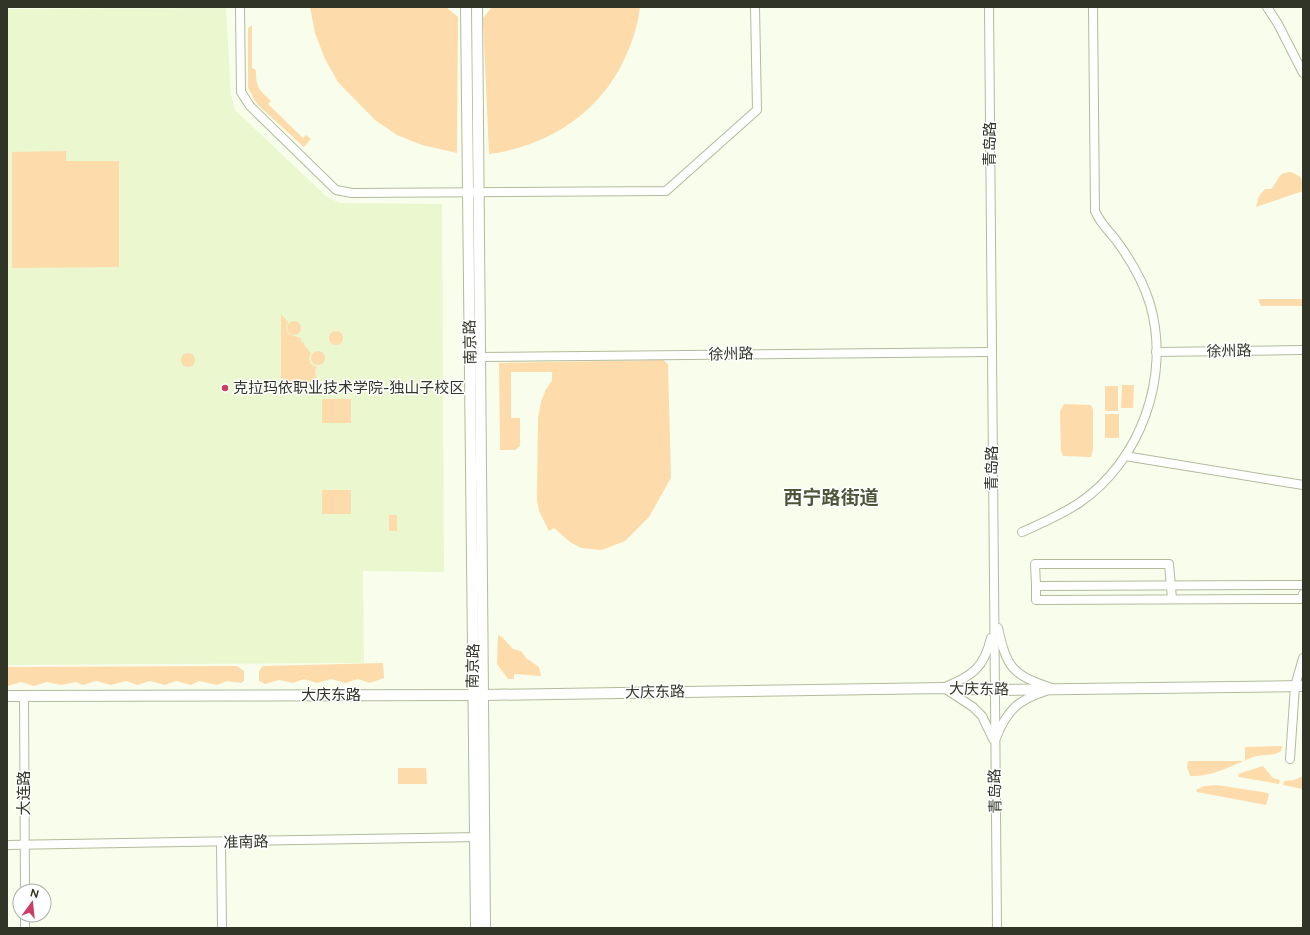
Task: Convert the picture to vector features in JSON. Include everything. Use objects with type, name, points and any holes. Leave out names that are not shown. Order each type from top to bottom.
[{"type":"main road","name":"南京路","points":[[466,7],[473,192],[475,357],[484,699],[480,837]]},
{"type":"main road","name":"南京路","points":[[473,192],[477,7]]},
{"type":"main road","name":"南京路","points":[[475,357],[473,695],[474,748],[480,837]]},
{"type":"main road","name":"大庆东路","points":[[7,696],[473,695],[484,699],[944,688],[994,690],[1299,686]]},
{"type":"main road","points":[[476,928],[480,837]]},
{"type":"main road","points":[[480,837],[485,928]]},
{"type":"street","points":[[240,7],[241,92],[250,106],[336,190],[352,193],[666,191],[757,110],[755,7]]},
{"type":"street","name":"青岛路","points":[[988,7],[997,928]]},
{"type":"street","points":[[1022,532],[1055,518],[1080,502],[1101,485],[1125,456],[1134,442],[1146,415],[1153,391],[1156,352],[1154,323],[1150,304],[1129,257],[1098,220],[1095,211],[1093,7]]},
{"type":"street","points":[[1267,7],[1278,24],[1303,73]]},
{"type":"street","name":"徐州路","points":[[1156,352],[1303,350]]},
{"type":"street","name":"徐州路","points":[[475,357],[992,352]]},
{"type":"street","points":[[1125,456],[1303,485]]},
{"type":"street","points":[[1172,599],[1169,564],[1035,564],[1036,600],[1301,599],[1303,594]]},
{"type":"street","points":[[1098,585],[1098,599]]},
{"type":"street","points":[[1036,586],[1303,585]]},
{"type":"street","points":[[1261,586],[1261,599]]},
{"type":"street","points":[[944,688],[972,674],[981,665],[991,639],[994,613]]},
{"type":"street","points":[[994,613],[1005,656],[1011,667],[1033,682],[1054,689]]},
{"type":"street","points":[[1290,759],[1303,658]]},
{"type":"street","points":[[944,688],[973,707],[982,716],[995,742]]},
{"type":"street","points":[[995,742],[1000,728],[1016,704],[1028,697],[1054,689]]},
{"type":"street","name":"大连路","points":[[24,696],[25,883]]},
{"type":"street","name":"准南路","points":[[7,845],[480,837]]},
{"type":"street","points":[[220,842],[222,928]]},
{"type":"shaded area","points":[[310,7],[446,7],[458,17],[457,153],[422,145],[397,135],[375,120],[338,82],[325,59],[315,33]]},
{"type":"shaded area","points":[[492,7],[640,7],[632,40],[618,72],[605,91],[590,107],[573,122],[534,143],[512,150],[489,154],[483,18]]},
{"type":"shaded area","name":"克拉玛依职业技术学院-独山子校区","points":[[226,8],[231,95],[235,110],[327,197],[340,203],[442,204],[444,572],[363,571],[364,663],[7,665],[7,9]]},
{"type":"shaded area","points":[[252,25],[252,68],[256,70],[257,84],[271,101],[268,104],[303,138],[306,135],[311,139],[304,147],[261,108],[255,101],[248,88],[248,28]]},
{"type":"shaded area","points":[[66,151],[66,161],[119,161],[119,267],[12,268],[12,152]]},
{"type":"shaded area","points":[[1286,172],[1291,172],[1301,177],[1303,191],[1256,207],[1259,196],[1265,189],[1271,189],[1281,175]]},
{"type":"shaded area","points":[[1258,299],[1303,299],[1303,306],[1261,306]]},
{"type":"shaded area","points":[[281,314],[288,322],[286,328],[288,334],[301,338],[301,341],[311,353],[309,359],[311,364],[317,367],[315,371],[317,384],[281,385]]},
{"type":"shaded area","points":[[294,321],[299,323],[301,328],[299,333],[294,335],[289,333],[287,328],[289,323]]},
{"type":"shaded area","points":[[336,331],[341,333],[343,338],[341,343],[336,345],[331,343],[329,338],[331,333]]},
{"type":"shaded area","points":[[318,351],[323,353],[325,358],[323,363],[318,365],[313,363],[311,358],[313,353]]},
{"type":"shaded area","points":[[188,353],[193,355],[195,360],[193,365],[188,367],[183,365],[181,360],[183,355]]},
{"type":"shaded area","points":[[663,360],[668,364],[671,478],[649,517],[625,541],[602,550],[581,548],[570,542],[554,528],[549,531],[539,511],[537,500],[538,418],[541,402],[546,389],[552,381],[552,372],[511,372],[511,418],[520,418],[520,446],[515,450],[500,450],[499,363]]},
{"type":"shaded area","points":[[1122,385],[1134,385],[1133,408],[1121,408]]},
{"type":"shaded area","points":[[1105,386],[1118,386],[1118,411],[1105,411]]},
{"type":"shaded area","points":[[322,399],[351,399],[351,423],[322,423]]},
{"type":"shaded area","points":[[1064,404],[1091,405],[1093,410],[1093,450],[1091,457],[1063,456],[1061,451],[1060,411]]},
{"type":"shaded area","points":[[1105,414],[1119,414],[1119,438],[1105,438]]},
{"type":"shaded area","points":[[322,490],[351,490],[351,514],[322,514]]},
{"type":"shaded area","points":[[389,515],[397,515],[397,531],[389,531]]},
{"type":"shaded area","points":[[498,635],[502,637],[513,649],[521,651],[526,658],[539,667],[541,676],[514,674],[514,679],[508,679],[497,664]]},
{"type":"shaded area","points":[[383,663],[384,678],[370,683],[358,679],[345,683],[331,679],[317,683],[304,679],[293,683],[279,680],[265,684],[259,681],[259,671],[263,666]]},
{"type":"shaded area","points":[[237,666],[244,671],[244,681],[241,683],[227,681],[217,685],[199,681],[191,685],[176,681],[165,685],[149,681],[138,685],[126,681],[111,685],[96,681],[83,685],[76,682],[61,685],[47,682],[34,686],[21,682],[7,686],[7,667]]},
{"type":"shaded area","points":[[1282,746],[1281,751],[1278,753],[1256,756],[1245,760],[1245,747]]},
{"type":"shaded area","points":[[1188,761],[1244,761],[1215,773],[1198,776],[1190,776],[1187,767]]},
{"type":"shaded area","points":[[1263,766],[1273,778],[1280,780],[1279,784],[1239,777],[1238,774]]},
{"type":"shaded area","points":[[398,768],[426,768],[427,784],[398,784]]},
{"type":"shaded area","points":[[1303,776],[1303,789],[1283,785],[1284,781],[1294,780]]},
{"type":"shaded area","points":[[1217,785],[1268,793],[1269,795],[1266,805],[1197,792],[1196,790],[1204,786]]},
{"type":"place","name":"克拉玛依职业技术学院-独山子校区","points":[[225,388]]},
{"type":"district","name":"西宁路街道","points":[[831,497]]}]
